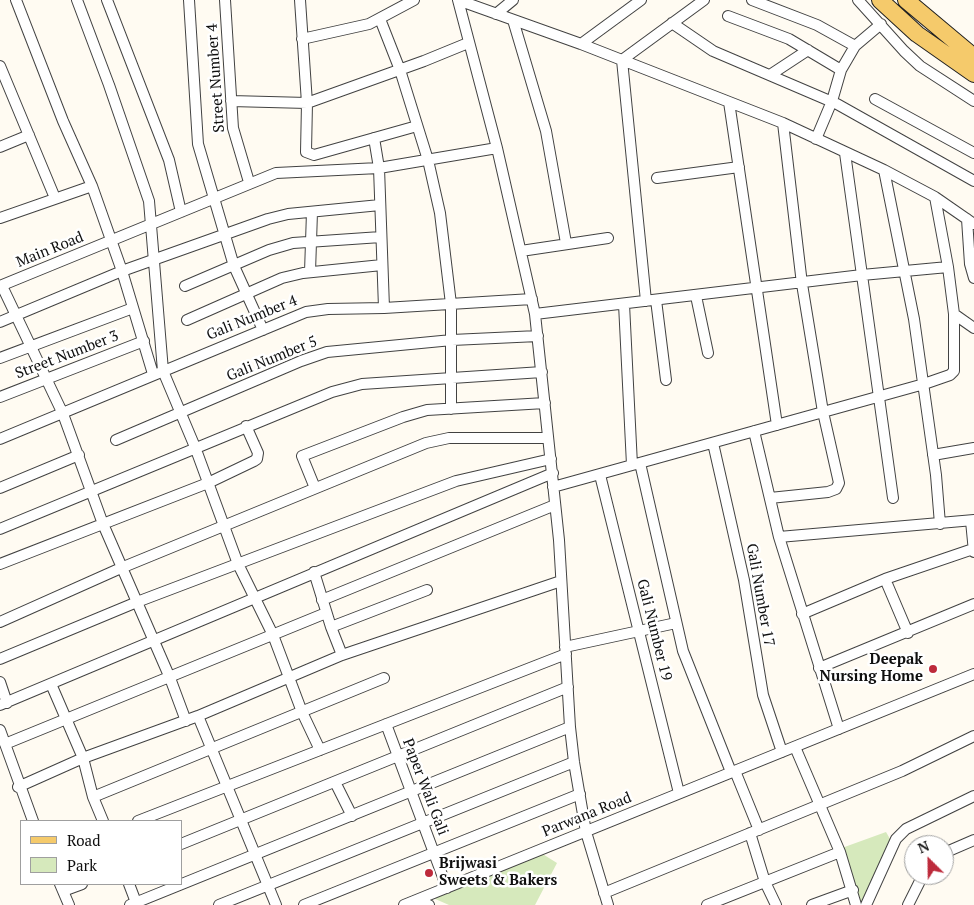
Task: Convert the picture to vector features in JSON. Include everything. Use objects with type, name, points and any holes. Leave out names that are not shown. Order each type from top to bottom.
[{"type":"main road","points":[[880,0],[917,34],[974,74]]},
{"type":"main road","points":[[906,0],[974,57]]},
{"type":"street","points":[[16,0],[63,121],[92,186],[144,341],[195,447],[238,564],[253,598],[273,635],[288,678],[320,750]]},
{"type":"street","points":[[77,0],[149,201],[152,224],[158,372]]},
{"type":"street","points":[[107,0],[169,160],[181,212]]},
{"type":"street","points":[[189,0],[198,144],[234,266],[263,330]]},
{"type":"street","name":"Street Number 4","points":[[225,0],[231,100],[236,145],[249,182]]},
{"type":"street","points":[[300,0],[307,103],[305,148],[308,154],[417,126]]},
{"type":"street","points":[[302,39],[358,27],[380,19],[414,0]]},
{"type":"street","points":[[458,0],[581,44],[783,123],[884,170],[935,197],[971,221],[970,264],[974,278]]},
{"type":"street","points":[[458,0],[497,148],[536,314],[553,473],[574,762],[586,832],[608,905]]},
{"type":"street","points":[[496,14],[513,0]]},
{"type":"street","points":[[581,44],[641,0]]},
{"type":"street","points":[[622,60],[704,0]]},
{"type":"street","points":[[752,0],[817,25],[855,46]]},
{"type":"street","points":[[858,0],[920,66],[974,101]]},
{"type":"street","points":[[728,16],[789,40],[841,70]]},
{"type":"street","points":[[380,19],[400,70],[428,160],[440,213],[452,304],[451,409]]},
{"type":"street","points":[[513,20],[546,131],[566,243]]},
{"type":"street","points":[[672,23],[714,52],[832,101],[974,181]]},
{"type":"street","points":[[816,139],[832,101],[841,70],[855,46],[881,24]]},
{"type":"street","points":[[231,100],[307,103],[400,70],[468,43]]},
{"type":"street","points":[[770,75],[808,50]]},
{"type":"street","points":[[622,60],[651,301],[666,380]]},
{"type":"street","points":[[0,66],[55,198]]},
{"type":"street","points":[[875,99],[974,153]]},
{"type":"street","points":[[729,102],[776,425]]},
{"type":"street","points":[[770,498],[828,492],[838,487],[839,483],[824,412],[802,284],[783,123]]},
{"type":"street","points":[[0,147],[29,135]]},
{"type":"street","points":[[374,138],[379,168],[384,308]]},
{"type":"street","name":"Main Road","points":[[1,286],[249,182],[276,173],[379,168],[497,148]]},
{"type":"street","points":[[845,153],[877,397],[893,498]]},
{"type":"street","points":[[657,178],[738,166]]},
{"type":"street","points":[[884,170],[914,319],[924,384],[940,524]]},
{"type":"street","points":[[0,218],[92,186]]},
{"type":"street","points":[[553,487],[945,378],[954,371],[954,314],[948,267],[935,197]]},
{"type":"street","points":[[0,322],[122,271],[224,233],[274,217],[380,205]]},
{"type":"street","points":[[310,272],[312,212]]},
{"type":"street","points":[[185,286],[282,246],[381,237]]},
{"type":"street","points":[[521,251],[608,238]]},
{"type":"street","points":[[187,320],[282,278],[310,272],[382,265]]},
{"type":"street","points":[[536,314],[802,284],[862,275],[948,267]]},
{"type":"street","points":[[1,286],[63,414],[103,524],[154,640],[186,721]]},
{"type":"street","points":[[696,296],[708,352]]},
{"type":"street","name":"Gali Number 4","points":[[0,439],[306,312],[328,309],[384,308],[532,299]]},
{"type":"street","points":[[624,304],[636,464],[676,623],[690,674],[733,772],[754,832],[765,882],[776,905]]},
{"type":"street","points":[[0,358],[133,308]]},
{"type":"street","points":[[954,314],[974,328]]},
{"type":"street","name":"Gali Number 5","points":[[116,440],[326,352],[452,340],[538,336]]},
{"type":"street","name":"Street Number 3","points":[[0,397],[144,341]]},
{"type":"street","points":[[0,529],[246,426],[348,387],[362,384],[451,380],[542,372]]},
{"type":"street","points":[[315,488],[302,456],[410,415],[426,410],[545,403]]},
{"type":"street","points":[[0,564],[208,483],[257,458],[258,453],[246,426]]},
{"type":"street","points":[[754,432],[779,537],[818,668],[839,729]]},
{"type":"street","points":[[0,622],[223,525],[439,440],[548,438]]},
{"type":"street","name":"Gali Number 17","points":[[713,443],[744,580],[763,695],[782,752]]},
{"type":"street","points":[[933,455],[974,448]]},
{"type":"street","points":[[0,488],[79,455]]},
{"type":"street","points":[[0,659],[137,602],[456,481],[551,459]]},
{"type":"street","points":[[0,682],[4,704],[553,473]]},
{"type":"street","name":"Gali Number 19","points":[[600,475],[680,793]]},
{"type":"street","points":[[322,600],[555,505]]},
{"type":"street","points":[[779,537],[973,521],[974,551],[885,579],[802,614]]},
{"type":"street","points":[[314,572],[326,613],[342,655]]},
{"type":"street","points":[[885,579],[908,633]]},
{"type":"street","points":[[18,787],[83,758],[186,721],[342,655],[561,581]]},
{"type":"street","points":[[331,627],[428,590]]},
{"type":"street","points":[[818,668],[908,633],[974,604]]},
{"type":"street","points":[[5,744],[326,613]]},
{"type":"street","points":[[141,820],[386,724],[565,650],[676,623]]},
{"type":"street","name":"Parwana Road","points":[[404,905],[974,674]]},
{"type":"street","points":[[93,797],[384,678]]},
{"type":"street","points":[[52,684],[83,758],[93,797],[103,820]]},
{"type":"street","points":[[182,844],[568,687]]},
{"type":"street","points":[[198,716],[254,856],[276,905]]},
{"type":"street","name":"Paper Wali Gali","points":[[386,724],[396,756],[447,888]]},
{"type":"street","points":[[182,885],[570,727]]},
{"type":"street","points":[[0,732],[18,787],[33,820]]},
{"type":"street","points":[[604,893],[902,771],[974,736]]},
{"type":"street","points":[[795,747],[840,852],[856,905]]},
{"type":"street","points":[[219,905],[574,762]]},
{"type":"street","points":[[335,782],[352,816]]},
{"type":"street","points":[[304,905],[580,794]]},
{"type":"street","points":[[866,905],[896,839],[906,829],[974,796]]},
{"type":"street","points":[[954,848],[974,840]]},
{"type":"street","points":[[707,905],[840,852]]},
{"type":"street","points":[[69,905],[62,888],[77,885]]},
{"type":"street","points":[[129,885],[134,904],[182,885]]},
{"type":"street","points":[[908,905],[918,885]]},
{"type":"street","points":[[812,905],[853,890]]},
{"type":"street","points":[[417,900],[429,905]]},
{"type":"green space","points":[[886,832],[893,844],[861,905],[839,849]]},
{"type":"green space","points":[[541,853],[557,863],[535,905],[449,905],[433,898]]},
{"type":"place","name":"Deepak Nursing Home","points":[[933,669]]},
{"type":"place","name":"Brijwasi Sweets & Bakers","points":[[429,873]]}]
